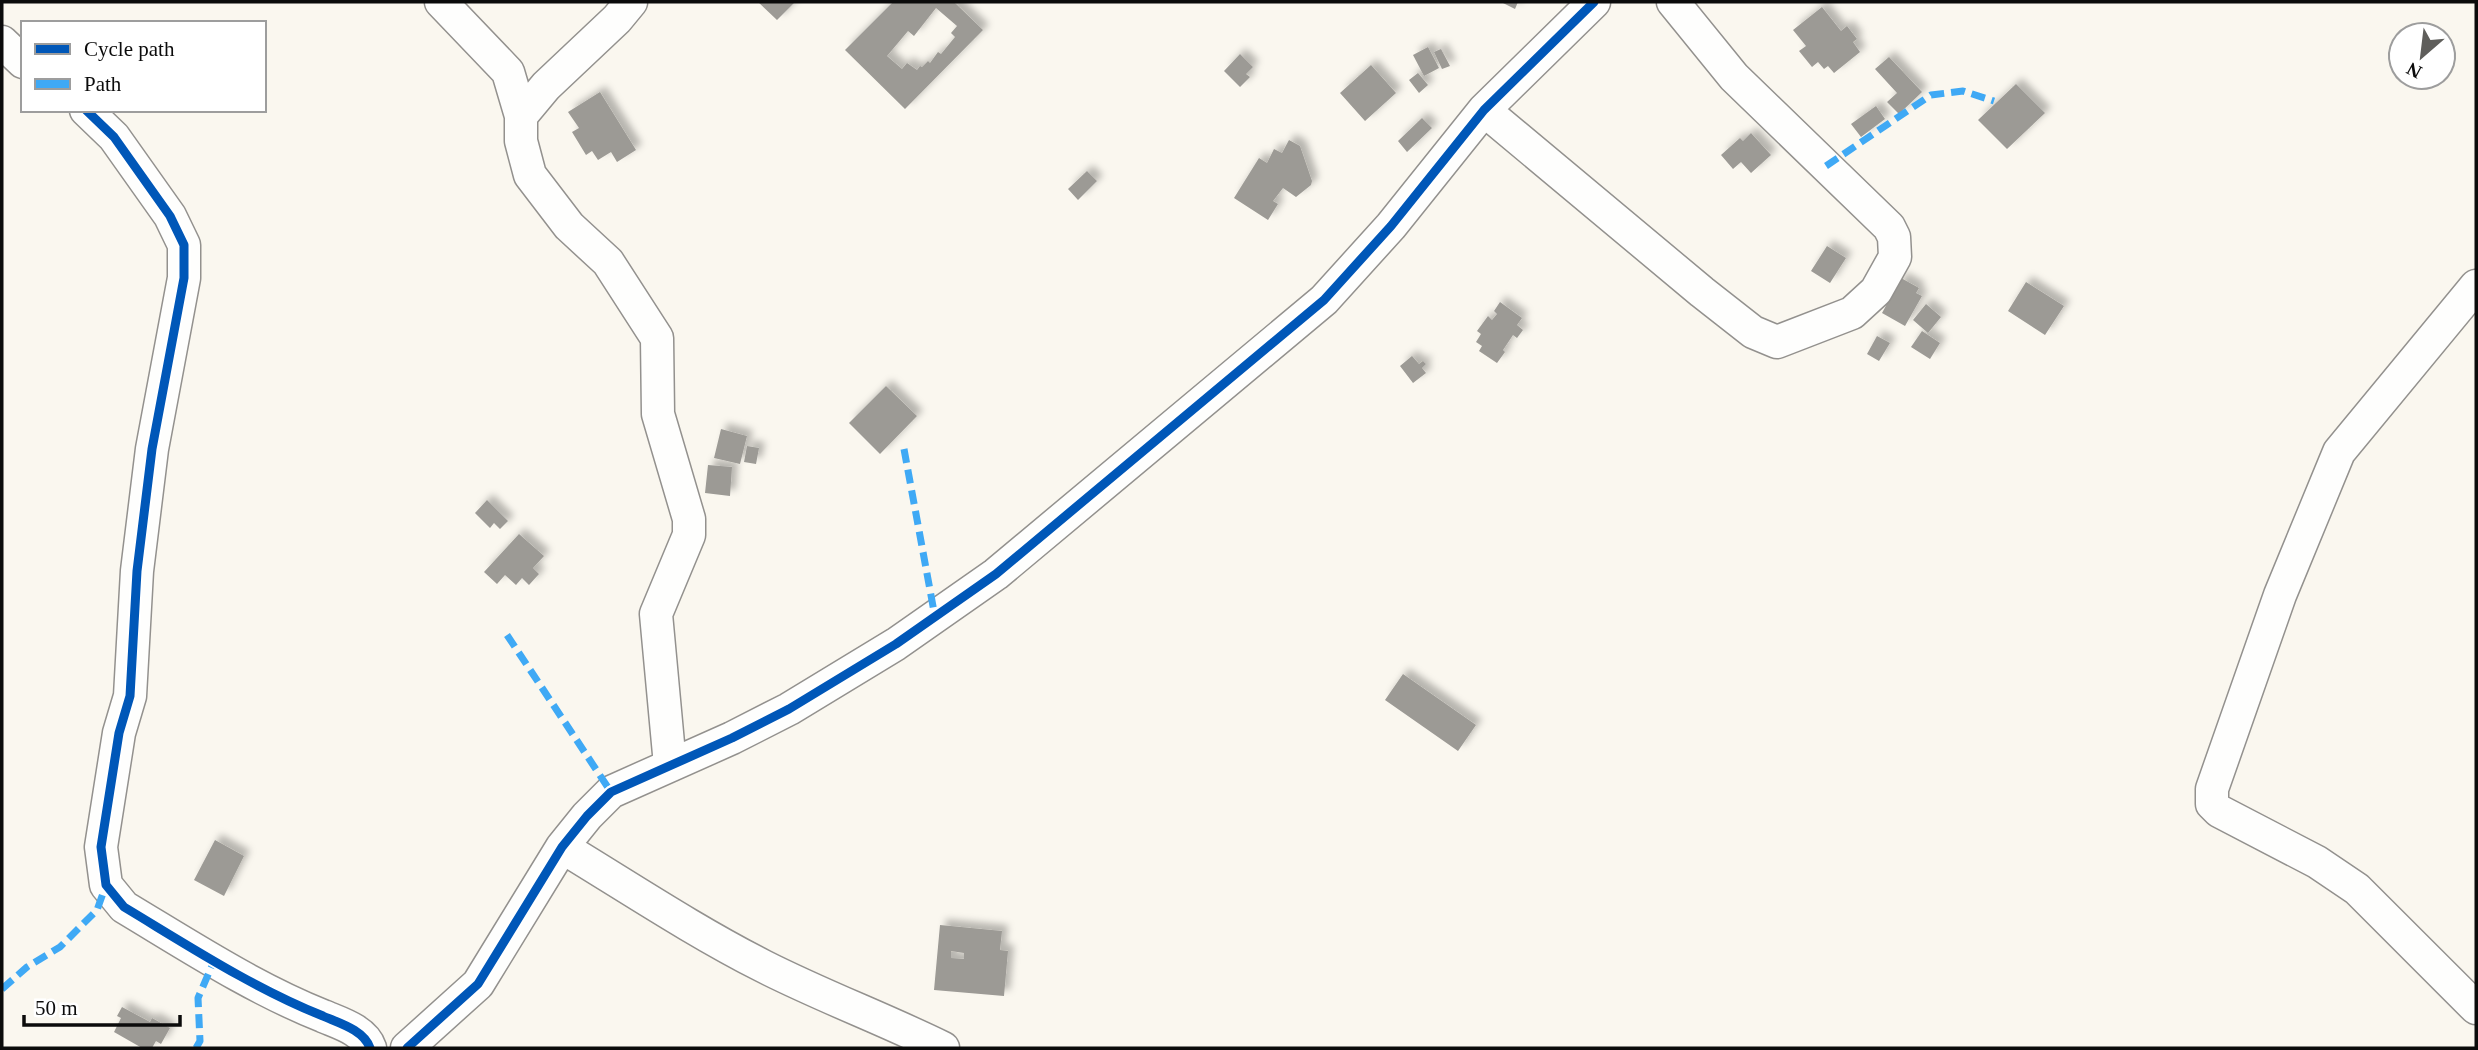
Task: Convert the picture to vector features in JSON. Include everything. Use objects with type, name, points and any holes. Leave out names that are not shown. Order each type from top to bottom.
[{"type":"street","points":[[441,2],[508,72],[521,116],[521,141],[530,175],[569,226],[608,262],[657,338],[658,414],[689,519],[689,535],[656,614],[670,765]]},
{"type":"street","points":[[521,116],[546,86],[617,19],[631,2]]},
{"type":"street","points":[[407,1048],[478,984],[562,847],[611,792],[732,738],[789,709],[896,644],[996,574],[1324,300],[1391,226],[1484,110],[1594,2]]},
{"type":"street","points":[[1484,110],[1702,292],[1753,331],[1777,342],[1852,313],[1876,290],[1895,257],[1894,237],[1889,226],[1734,77],[1672,2]]},
{"type":"street","points":[[2,42],[21,60]]},
{"type":"street","points":[[88,112],[114,137],[170,216],[184,245],[184,278],[152,449],[137,571],[130,696],[119,733],[101,847],[106,885],[124,907],[280,999],[351,1028],[368,1040],[370,1048]]},
{"type":"street","points":[[2476,286],[2339,452],[2280,596],[2212,789],[2212,804],[2219,811],[2317,862],[2357,889],[2476,1008]]},
{"type":"street","points":[[562,847],[764,967],[882,1018],[943,1048]]},
{"type":"building","points":[[758,2],[795,2],[777,20]]},
{"type":"building","points":[[893,2],[954,2],[983,30],[905,109],[845,50]],"holes":[[[936,8],[957,26],[951,33],[955,37],[941,54],[938,52],[930,63],[928,61],[917,70],[907,63],[902,69],[887,56],[908,31],[914,36]]]},
{"type":"building","points":[[1501,2],[1518,2],[1515,9]]},
{"type":"building","points":[[1822,7],[1841,31],[1847,26],[1857,39],[1853,42],[1860,52],[1834,73],[1828,66],[1824,69],[1818,62],[1812,67],[1799,51],[1806,46],[1793,30]]},
{"type":"building","points":[[1428,47],[1439,68],[1424,76],[1413,55]]},
{"type":"building","points":[[1441,49],[1450,66],[1442,69],[1434,52]]},
{"type":"building","points":[[1240,54],[1253,67],[1246,74],[1250,77],[1240,87],[1224,71]]},
{"type":"building","points":[[1889,57],[1922,92],[1899,114],[1887,102],[1897,93],[1875,69]]},
{"type":"building","points":[[1371,65],[1396,93],[1365,121],[1340,93]]},
{"type":"building","points":[[1418,73],[1428,85],[1419,93],[1409,80]]},
{"type":"building","points":[[2016,84],[2045,113],[2007,149],[1978,120]]},
{"type":"building","points":[[600,92],[636,150],[617,162],[611,152],[598,160],[592,151],[586,155],[572,132],[579,128],[568,112]]},
{"type":"building","points":[[1876,106],[1885,119],[1861,137],[1851,124]]},
{"type":"building","points":[[1422,118],[1432,128],[1407,152],[1398,141]]},
{"type":"building","points":[[1751,133],[1771,155],[1751,173],[1741,162],[1733,169],[1721,155],[1740,138],[1743,141]]},
{"type":"building","points":[[1289,140],[1300,146],[1311,185],[1296,197],[1283,188],[1273,201],[1278,204],[1268,220],[1234,198],[1259,158],[1267,163],[1274,149],[1282,153]]},
{"type":"building","points":[[1087,171],[1097,181],[1078,200],[1068,189]]},
{"type":"building","points":[[1827,246],[1846,258],[1830,283],[1811,271]]},
{"type":"building","points":[[1901,278],[1919,288],[1916,293],[1922,296],[1905,326],[1882,313]]},
{"type":"building","points":[[2026,282],[2064,306],[2045,335],[2008,311]]},
{"type":"building","points":[[1500,302],[1522,318],[1517,325],[1523,330],[1517,338],[1513,335],[1497,363],[1479,351],[1482,346],[1476,342],[1481,334],[1477,331],[1488,316],[1492,320],[1497,314],[1494,311]]},
{"type":"building","points":[[1926,304],[1941,317],[1928,333],[1913,320]]},
{"type":"building","points":[[1922,331],[1940,343],[1930,359],[1911,347]]},
{"type":"building","points":[[1877,336],[1890,343],[1879,361],[1867,354]]},
{"type":"building","points":[[1412,356],[1419,364],[1423,361],[1426,364],[1422,368],[1426,373],[1413,383],[1400,366]]},
{"type":"building","points":[[886,386],[917,416],[880,454],[849,423]]},
{"type":"building","points":[[721,429],[747,436],[740,464],[714,458]]},
{"type":"building","points":[[747,446],[759,448],[756,464],[744,462]]},
{"type":"building","points":[[708,465],[732,467],[730,496],[705,493]]},
{"type":"building","points":[[487,500],[508,521],[500,529],[494,523],[490,528],[475,513]]},
{"type":"building","points":[[519,534],[544,556],[533,568],[539,574],[529,585],[522,578],[516,585],[505,575],[497,584],[484,572]]},
{"type":"building","points":[[1403,674],[1476,725],[1458,751],[1385,700]]},
{"type":"building","points":[[215,840],[244,856],[224,896],[194,880]]},
{"type":"building","points":[[940,925],[1002,931],[1000,950],[1008,951],[1004,996],[934,990]],"holes":[[[951,951],[964,953],[964,959],[951,958]]]},
{"type":"building","points":[[122,1007],[150,1022],[152,1018],[170,1028],[161,1044],[156,1041],[152,1048],[142,1048],[114,1032],[121,1018],[117,1016]]},
{"type":"marked path","points":[[1826,166],[1931,95],[1963,91],[1994,101]]},
{"type":"marked path","points":[[904,449],[935,617]]},
{"type":"marked path","points":[[507,635],[611,792]]},
{"type":"marked path","points":[[2,989],[27,967],[60,947],[97,910],[106,885]]},
{"type":"marked path","points":[[196,1048],[200,1041],[198,998],[214,961]]},
{"type":"cycle path","points":[[407,1048],[478,984],[562,847],[611,792],[732,738],[789,709],[896,644],[996,574],[1324,300],[1391,226],[1484,110],[1594,2]]},
{"type":"cycle path","points":[[88,112],[114,137],[170,216],[184,245],[184,278],[152,449],[137,571],[130,696],[119,733],[101,847],[106,885],[124,907],[246,979],[350,1028],[362,1036],[370,1048]]}]
